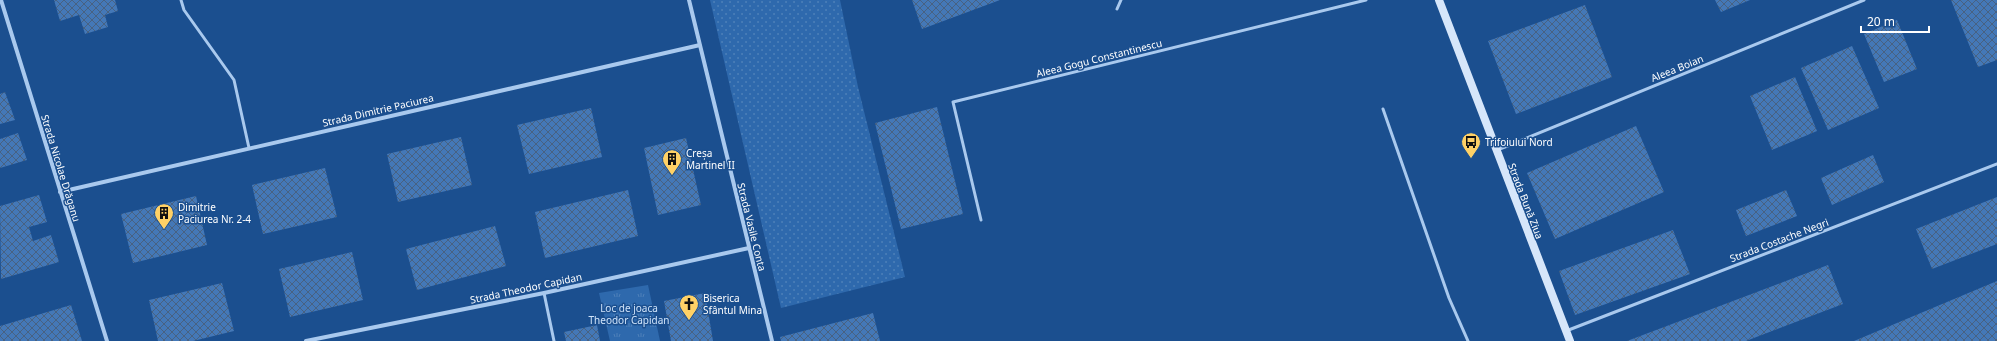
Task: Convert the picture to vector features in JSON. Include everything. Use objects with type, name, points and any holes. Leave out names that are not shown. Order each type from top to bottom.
[{"type":"main road","name":"Strada Bună Ziua","points":[[1440,0],[1570,341]]},
{"type":"street","name":"Strada Nicolae Drăganu","points":[[1,0],[107,341]]},
{"type":"street","name":"Strada Vasile Conta","points":[[689,0],[772,341]]},
{"type":"street","name":"Strada Dimitrie Paciurea","points":[[60,192],[700,45]]},
{"type":"street","name":"Aleea Boian","points":[[1496,150],[1512,144]]},
{"type":"street","name":"Strada Theodor Capidan","points":[[306,341],[544,293],[750,248]]},
{"type":"lane","points":[[181,0],[184,10],[234,80],[249,148]]},
{"type":"lane","points":[[1117,9],[1121,0]]},
{"type":"lane","name":"Aleea Gogu Constantinescu","points":[[981,220],[953,102],[1366,0]]},
{"type":"lane","name":"Aleea Boian","points":[[1512,144],[1864,0]]},
{"type":"lane","points":[[1384,108],[1449,298],[1468,341]]},
{"type":"lane","name":"Strada Costache Negri","points":[[1566,332],[1997,164]]},
{"type":"lane","points":[[544,293],[554,341]]},
{"type":"green space","points":[[710,0],[840,0],[858,87],[905,277],[781,308]]},
{"type":"green space","name":"Loc de joaca Theodor Capidan","points":[[648,285],[660,341],[610,341],[599,293]]},
{"type":"building","points":[[54,0],[115,0],[118,11],[105,15],[108,27],[85,34],[79,15],[60,21]]},
{"type":"building","points":[[912,0],[1000,0],[922,29]]},
{"type":"building","points":[[1715,0],[1750,0],[1721,12]]},
{"type":"building","points":[[1951,0],[1997,0],[1997,60],[1978,67]]},
{"type":"building","points":[[1585,5],[1612,77],[1516,114],[1488,41]]},
{"type":"building","points":[[1897,20],[1917,69],[1884,82],[1864,34]]},
{"type":"building","points":[[1852,46],[1879,108],[1828,130],[1801,68]]},
{"type":"building","points":[[1795,77],[1817,131],[1772,150],[1750,96]]},
{"type":"building","points":[[5,92],[15,120],[0,124],[0,94]]},
{"type":"building","points":[[937,107],[963,214],[901,229],[875,123]]},
{"type":"building","points":[[591,108],[602,157],[529,174],[517,125]]},
{"type":"building","points":[[1636,126],[1664,192],[1555,239],[1527,173]]},
{"type":"building","points":[[18,133],[27,160],[0,168],[0,139]]},
{"type":"building","points":[[461,137],[472,185],[398,202],[387,154]]},
{"type":"building","name":"Creșa Martinel II","points":[[686,138],[701,205],[658,215],[644,148]]},
{"type":"building","points":[[1873,155],[1884,182],[1832,205],[1821,178]]},
{"type":"building","points":[[325,168],[337,217],[263,234],[252,185]]},
{"type":"building","points":[[628,190],[638,236],[545,258],[535,212]]},
{"type":"building","points":[[1786,190],[1797,216],[1746,236],[1736,210]]},
{"type":"building","points":[[39,195],[47,222],[29,227],[33,241],[51,235],[59,262],[1,279],[0,206]]},
{"type":"building","name":"Dimitrie Paciurea Nr. 2-4","points":[[196,196],[207,245],[133,263],[121,214]]},
{"type":"building","points":[[1997,197],[1997,244],[1932,269],[1916,229]]},
{"type":"building","points":[[495,226],[506,266],[417,290],[406,249]]},
{"type":"building","points":[[1673,230],[1690,274],[1575,315],[1559,271]]},
{"type":"building","points":[[352,252],[363,300],[290,317],[279,269]]},
{"type":"building","points":[[1828,265],[1843,304],[1746,341],[1627,341]]},
{"type":"building","points":[[1997,281],[1997,341],[1854,341]]},
{"type":"building","points":[[222,283],[234,331],[193,341],[158,341],[149,300]]},
{"type":"building","name":"Biserica Sfântul Mina","points":[[705,293],[713,341],[671,341],[664,301]]},
{"type":"building","points":[[71,305],[82,341],[0,341],[0,326]]},
{"type":"building","points":[[873,313],[880,341],[781,341],[780,337]]},
{"type":"building","points":[[597,325],[600,341],[566,341],[564,332]]},
{"type":"place","name":"Trifoiului Nord","points":[[1471,159]]},
{"type":"place","name":"Creșa Martinel II","points":[[672,176]]},
{"type":"place","name":"Dimitrie Paciurea Nr. 2-4","points":[[164,230]]},
{"type":"place","name":"Biserica Sfântul Mina","points":[[689,321]]}]
